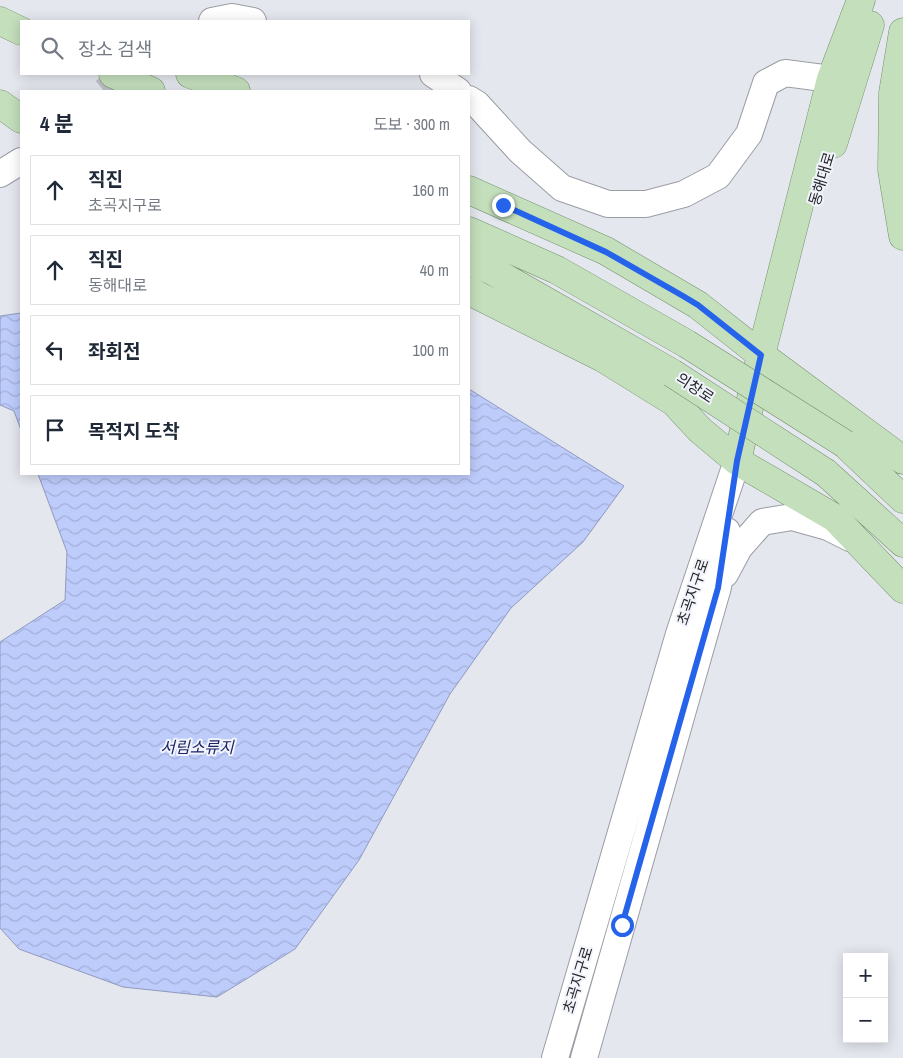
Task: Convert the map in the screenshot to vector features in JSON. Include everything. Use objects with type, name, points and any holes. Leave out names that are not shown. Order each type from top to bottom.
[{"type":"main road","name":"동해대로","points":[[737,461],[761,355],[831,79],[861,0]]},
{"type":"main road","name":"동해대로","points":[[761,355],[785,306],[857,66],[879,0]]},
{"type":"main road","points":[[903,32],[893,93],[898,115],[892,170],[903,236]]},
{"type":"main road","points":[[115,75],[149,90]]},
{"type":"main road","points":[[193,75],[233,90]]},
{"type":"main road","points":[[0,89],[20,96]]},
{"type":"main road","points":[[0,104],[20,118]]},
{"type":"main road","points":[[470,190],[606,252],[698,305],[761,355],[903,460]]},
{"type":"main road","points":[[470,231],[557,270],[688,344],[844,444],[903,499]]},
{"type":"main road","name":"의창로","points":[[470,261],[493,271],[672,373],[826,473],[903,543]]},
{"type":"main road","points":[[470,292],[603,358],[674,402],[700,430],[737,461],[835,518],[903,589]]},
{"type":"street","points":[[217,20],[232,17],[248,20]]},
{"type":"street","points":[[470,100],[477,104],[520,151],[562,188],[608,204],[646,204],[684,194],[718,176],[749,134],[766,83],[785,72],[831,79]]},
{"type":"street","points":[[434,75],[457,90]]},
{"type":"street","points":[[0,174],[20,162]]},
{"type":"street","name":"초곡지구로","points":[[584,1058],[718,588],[737,461]]},
{"type":"street","name":"초곡지구로","points":[[555,1058],[679,634],[737,461]]},
{"type":"street","points":[[718,588],[739,548],[762,522],[792,517],[828,527],[859,543]]},
{"type":"water","points":[[20,313],[20,427],[14,411],[0,405],[0,316]]},
{"type":"water","name":"서림소류지","points":[[470,390],[624,486],[583,542],[511,608],[450,694],[359,860],[295,949],[217,997],[123,987],[19,949],[0,928],[0,642],[65,600],[67,552],[38,475],[470,475]]},
{"type":"tunnel","points":[[105,90],[124,75]]},
{"type":"route","points":[[503,205],[606,252],[683,296],[698,305],[761,355],[737,461],[718,588],[622,925]]}]
